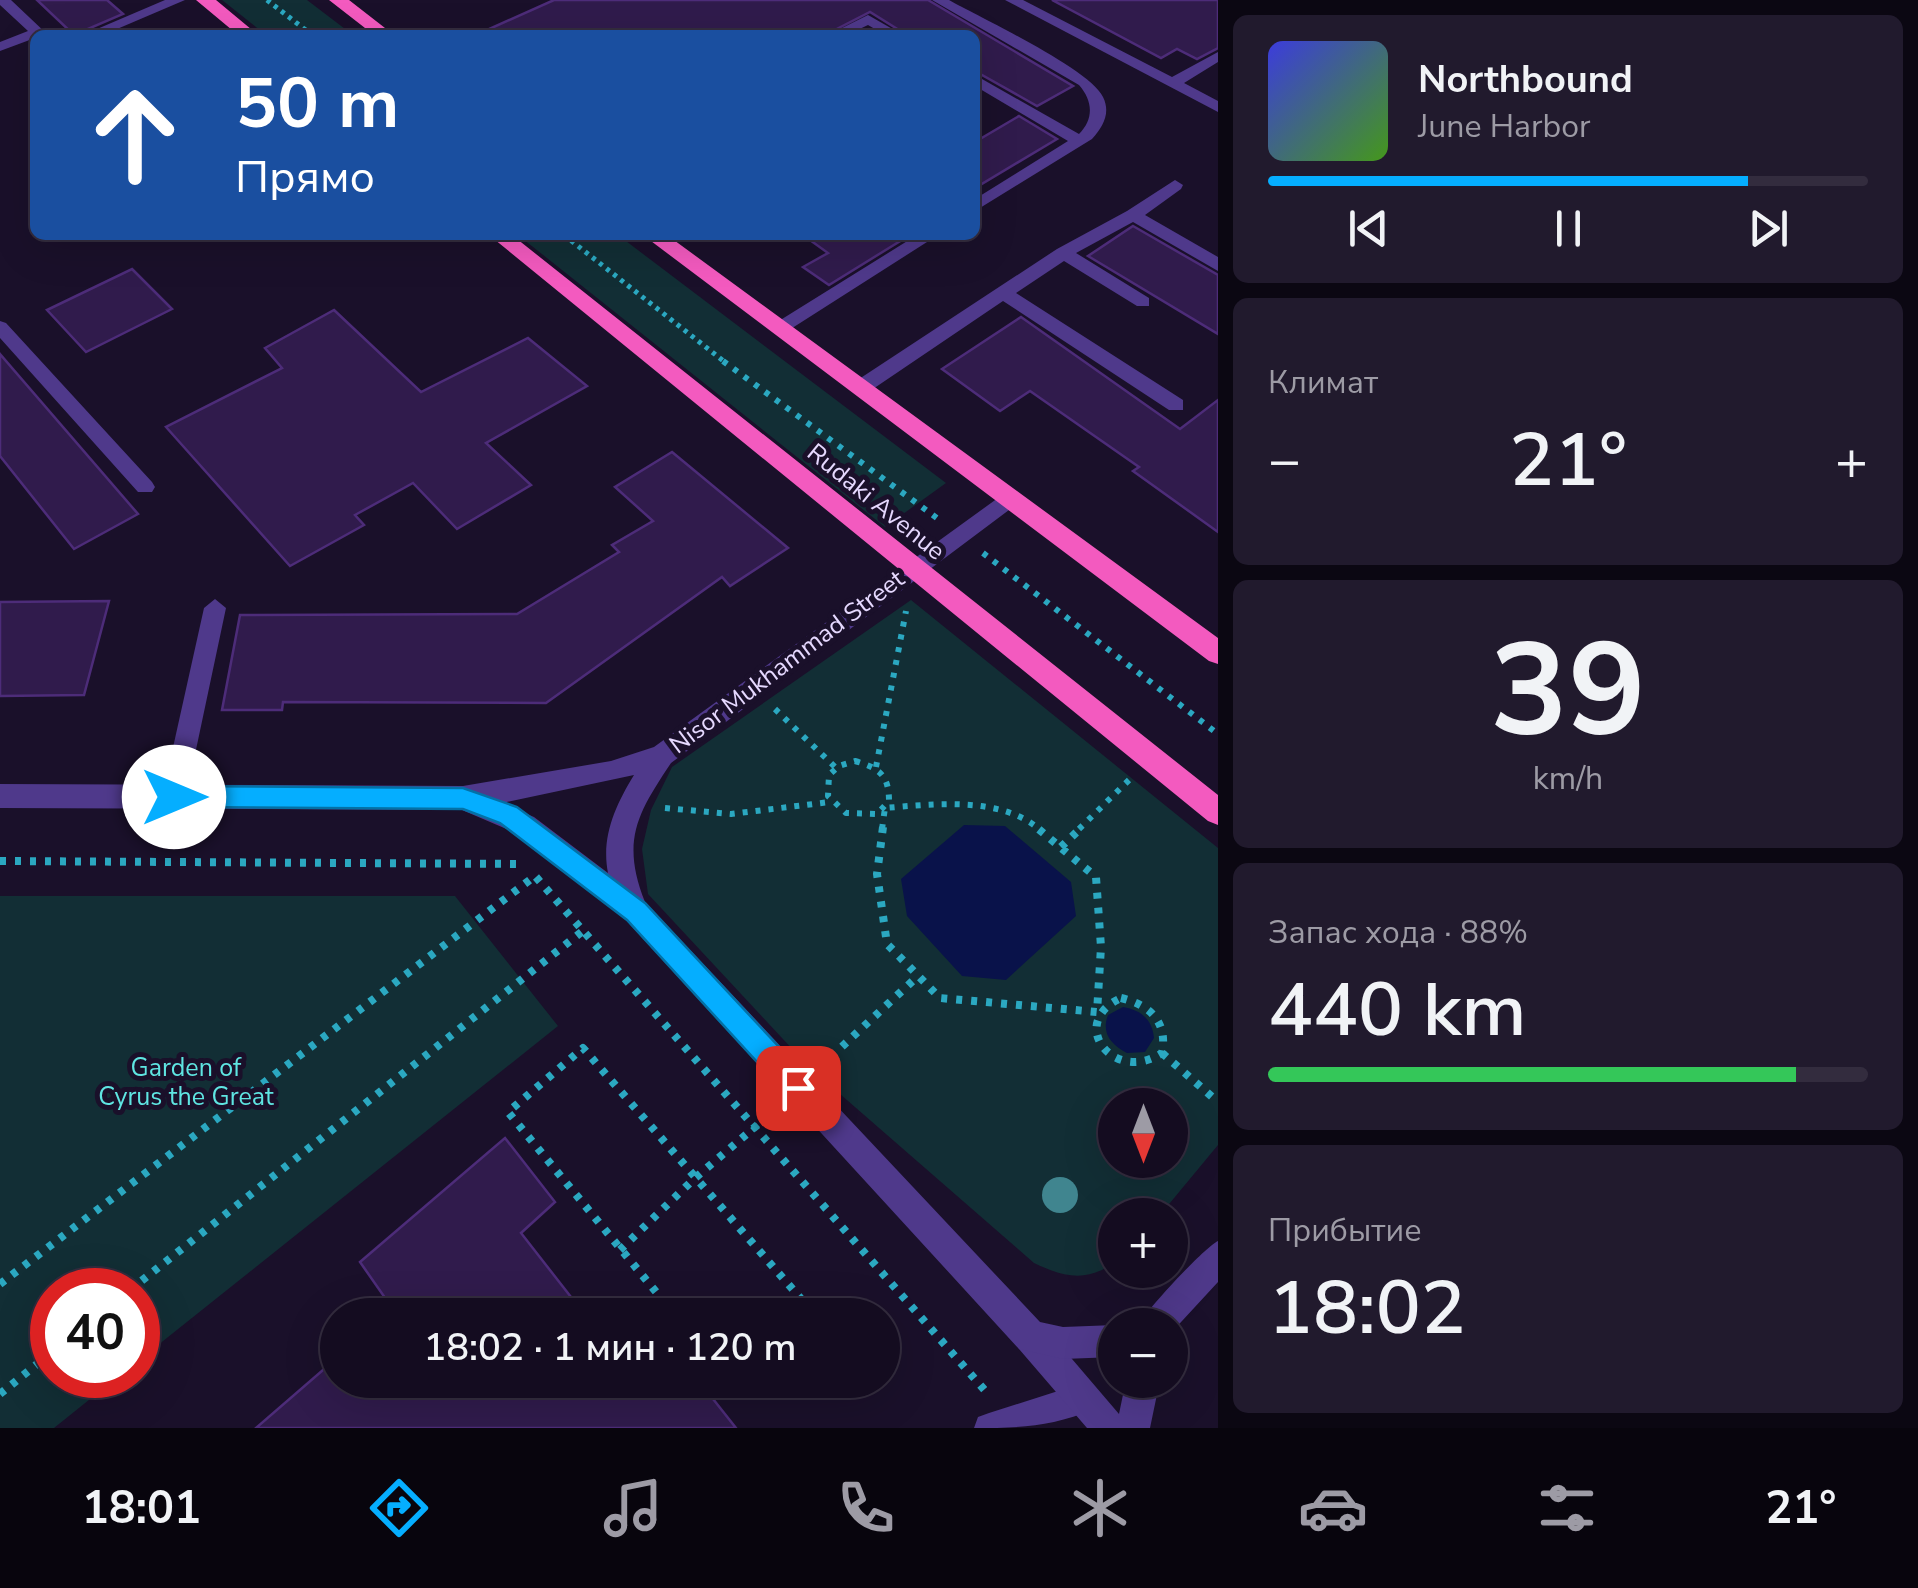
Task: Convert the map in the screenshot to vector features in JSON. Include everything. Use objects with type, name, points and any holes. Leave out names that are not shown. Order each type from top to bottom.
[{"type":"highway","points":[[205,0],[243,30]]},
{"type":"highway","points":[[338,0],[377,30]]},
{"type":"highway","name":"Rudaki Avenue","points":[[504,240],[1218,812]]},
{"type":"highway","points":[[661,240],[1218,653]]},
{"type":"street","name":"Nisor Mukhammad Street","points":[[0,796],[463,798],[612,772],[662,755],[1009,498]]},
{"type":"street","name":"Nisor Mukhammad Street","points":[[636,911],[618,864],[618,834],[629,804],[662,755]]},
{"type":"street","points":[[463,798],[492,807],[525,825],[636,911],[1031,1337],[1108,1428]]},
{"type":"street","points":[[1175,1308],[1218,1256]]},
{"type":"street","points":[[1031,1337],[1064,1343],[1098,1342]]},
{"type":"street","points":[[1133,1428],[1139,1398]]},
{"type":"lane","points":[[3,0],[36,30]]},
{"type":"lane","points":[[103,30],[178,0]]},
{"type":"lane","points":[[938,0],[1090,87],[1099,116],[1093,130],[1080,141],[980,203]]},
{"type":"lane","points":[[872,2],[866,9],[868,19],[887,30]]},
{"type":"lane","points":[[1024,2],[1218,107]]},
{"type":"lane","points":[[845,30],[868,19]]},
{"type":"lane","points":[[0,47],[30,37]]},
{"type":"lane","points":[[1173,84],[1218,56]]},
{"type":"lane","points":[[980,83],[1080,141]]},
{"type":"lane","points":[[860,388],[1064,253],[1176,185]]},
{"type":"lane","points":[[1133,214],[1218,265]]},
{"type":"lane","points":[[780,328],[921,240]]},
{"type":"lane","points":[[1064,253],[1143,302]]},
{"type":"lane","points":[[1004,293],[1176,406]]},
{"type":"lane","points":[[0,327],[144,487]]},
{"type":"lane","points":[[174,797],[214,608]]},
{"type":"lane","points":[[1002,1426],[1083,1398]]},
{"type":"path","points":[[268,0],[306,30]]},
{"type":"path","points":[[570,240],[756,387],[960,535],[1218,734]]},
{"type":"path","points":[[876,767],[914,568]]},
{"type":"path","points":[[752,688],[835,767]]},
{"type":"path","points":[[1060,847],[1152,758]]},
{"type":"path","points":[[1096,1012],[940,998],[887,944],[876,874],[884,808],[891,792],[889,783],[876,767],[855,761],[835,767],[826,783],[830,802],[847,815],[857,817],[877,814],[884,808],[949,803],[1024,816],[1096,877],[1101,947],[1096,1012],[1095,1034],[1109,1056],[1133,1066],[1154,1061],[1162,1052],[1164,1032],[1153,1012],[1144,1005],[1122,998],[1103,1004],[1096,1012]]},
{"type":"path","points":[[629,804],[731,814],[830,802]]},
{"type":"path","points":[[0,861],[524,864],[1002,1426]]},
{"type":"path","points":[[0,1284],[535,876]]},
{"type":"path","points":[[158,1268],[584,930]]},
{"type":"path","points":[[620,1250],[918,976]]},
{"type":"path","points":[[661,1298],[508,1112],[583,1048],[800,1298]]},
{"type":"path","points":[[1162,1052],[1218,1102]]},
{"type":"path","points":[[0,1394],[30,1370]]},
{"type":"green space","points":[[222,0],[307,0],[346,30],[260,30]]},
{"type":"green space","points":[[524,240],[625,240],[946,483],[885,527]]},
{"type":"green space","points":[[911,600],[1218,848],[1218,1145],[1174,1198],[1098,1198],[1098,1271],[1075,1276],[1034,1263],[809,1067],[648,894],[642,849],[651,810],[672,767]]},
{"type":"green space","name":"Garden of Cyrus the Great","points":[[0,896],[455,896],[558,1026],[160,1343],[160,1268],[30,1268],[30,1398],[91,1398],[54,1428],[0,1428]]},
{"type":"shaded area","points":[[964,825],[1005,826],[1071,882],[1076,916],[1006,980],[962,976],[907,916],[901,879]]},
{"type":"shaded area","points":[[1123,1007],[1140,1013],[1151,1026],[1154,1038],[1145,1052],[1127,1053],[1109,1038],[1108,1015]]},
{"type":"building","points":[[37,0],[107,0],[123,14],[86,30],[69,30]]},
{"type":"building","points":[[554,0],[928,0],[979,30],[899,30],[870,12],[835,30],[487,30]]},
{"type":"building","points":[[1052,0],[1218,0],[1218,48],[1197,59],[1177,49],[1161,58]]},
{"type":"building","points":[[980,31],[1073,86],[1037,106],[980,74]]},
{"type":"building","points":[[1019,116],[1057,139],[980,185],[980,139]]},
{"type":"building","points":[[1133,226],[1218,275],[1218,334],[1088,256]]},
{"type":"building","points":[[810,240],[902,240],[829,285],[803,267],[828,253]]},
{"type":"building","points":[[132,269],[172,309],[86,352],[47,310]]},
{"type":"building","points":[[334,310],[421,392],[528,338],[587,386],[486,443],[531,485],[457,529],[413,483],[355,515],[364,525],[290,566],[166,427],[282,368],[265,348]]},
{"type":"building","points":[[1021,317],[1180,429],[1218,400],[1218,532],[1133,471],[1139,467],[1030,391],[1000,411],[942,369]]},
{"type":"building","points":[[0,354],[138,514],[74,549],[0,456]]},
{"type":"building","points":[[672,452],[788,548],[730,586],[722,577],[546,703],[283,702],[282,710],[222,710],[240,615],[517,614],[619,552],[612,545],[653,521],[615,487]]},
{"type":"building","points":[[109,601],[84,695],[0,696],[0,602]]},
{"type":"building","points":[[505,1138],[555,1202],[521,1233],[572,1298],[385,1298],[360,1262]]},
{"type":"building","points":[[320,1373],[320,1398],[712,1398],[736,1428],[256,1428]]},
{"type":"route","points":[[174,797],[463,798],[492,807],[525,825],[636,911],[798,1088]]}]
